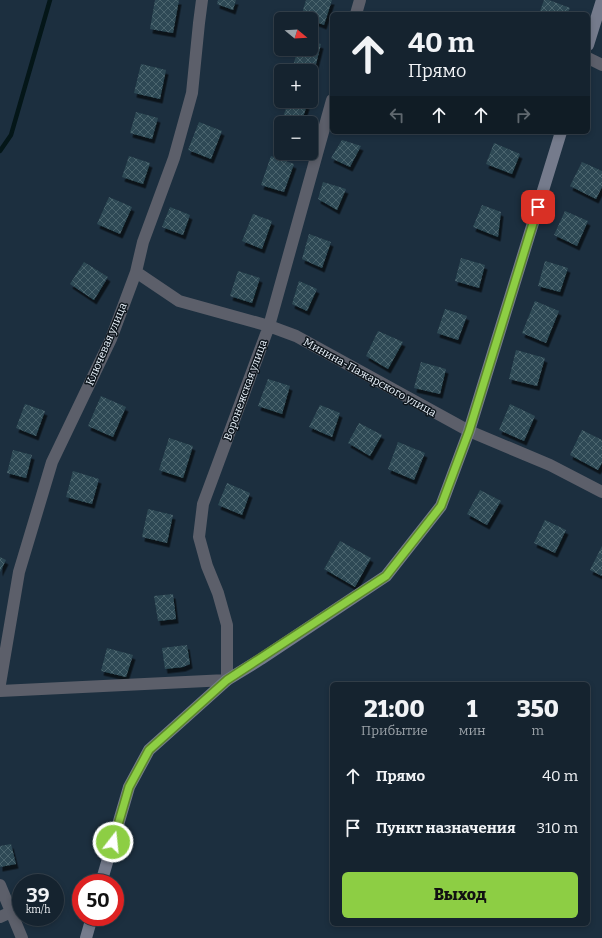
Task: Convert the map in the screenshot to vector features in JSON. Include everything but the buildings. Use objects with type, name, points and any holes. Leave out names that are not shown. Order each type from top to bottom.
[{"type":"main road","points":[[590,39],[602,0]]},
{"type":"main road","points":[[105,874],[129,787],[149,750],[227,680],[386,576],[441,506],[469,431],[560,134]]},
{"type":"main road","points":[[86,938],[89,926]]},
{"type":"street","name":"Ключевая улица","points":[[0,684],[20,572],[52,462],[111,338],[136,272],[144,242],[174,158],[192,93],[202,0]]},
{"type":"street","points":[[357,12],[360,0]]},
{"type":"street","points":[[590,59],[602,66]]},
{"type":"street","name":"Воронежская улица","points":[[227,680],[227,625],[218,593],[207,566],[199,536],[203,504],[269,326],[330,107]]},
{"type":"street","name":"Минина-Пажарского улица","points":[[136,272],[179,301],[269,326],[296,336],[469,431],[550,465],[602,492]]},
{"type":"street","points":[[0,691],[227,680]]},
{"type":"street","points":[[0,885],[6,914],[22,938]]},
{"type":"waterway","points":[[0,151],[11,135],[50,0]]},
{"type":"route","points":[[113,842],[129,787],[149,750],[227,680],[386,576],[441,506],[469,431],[538,207]]}]
